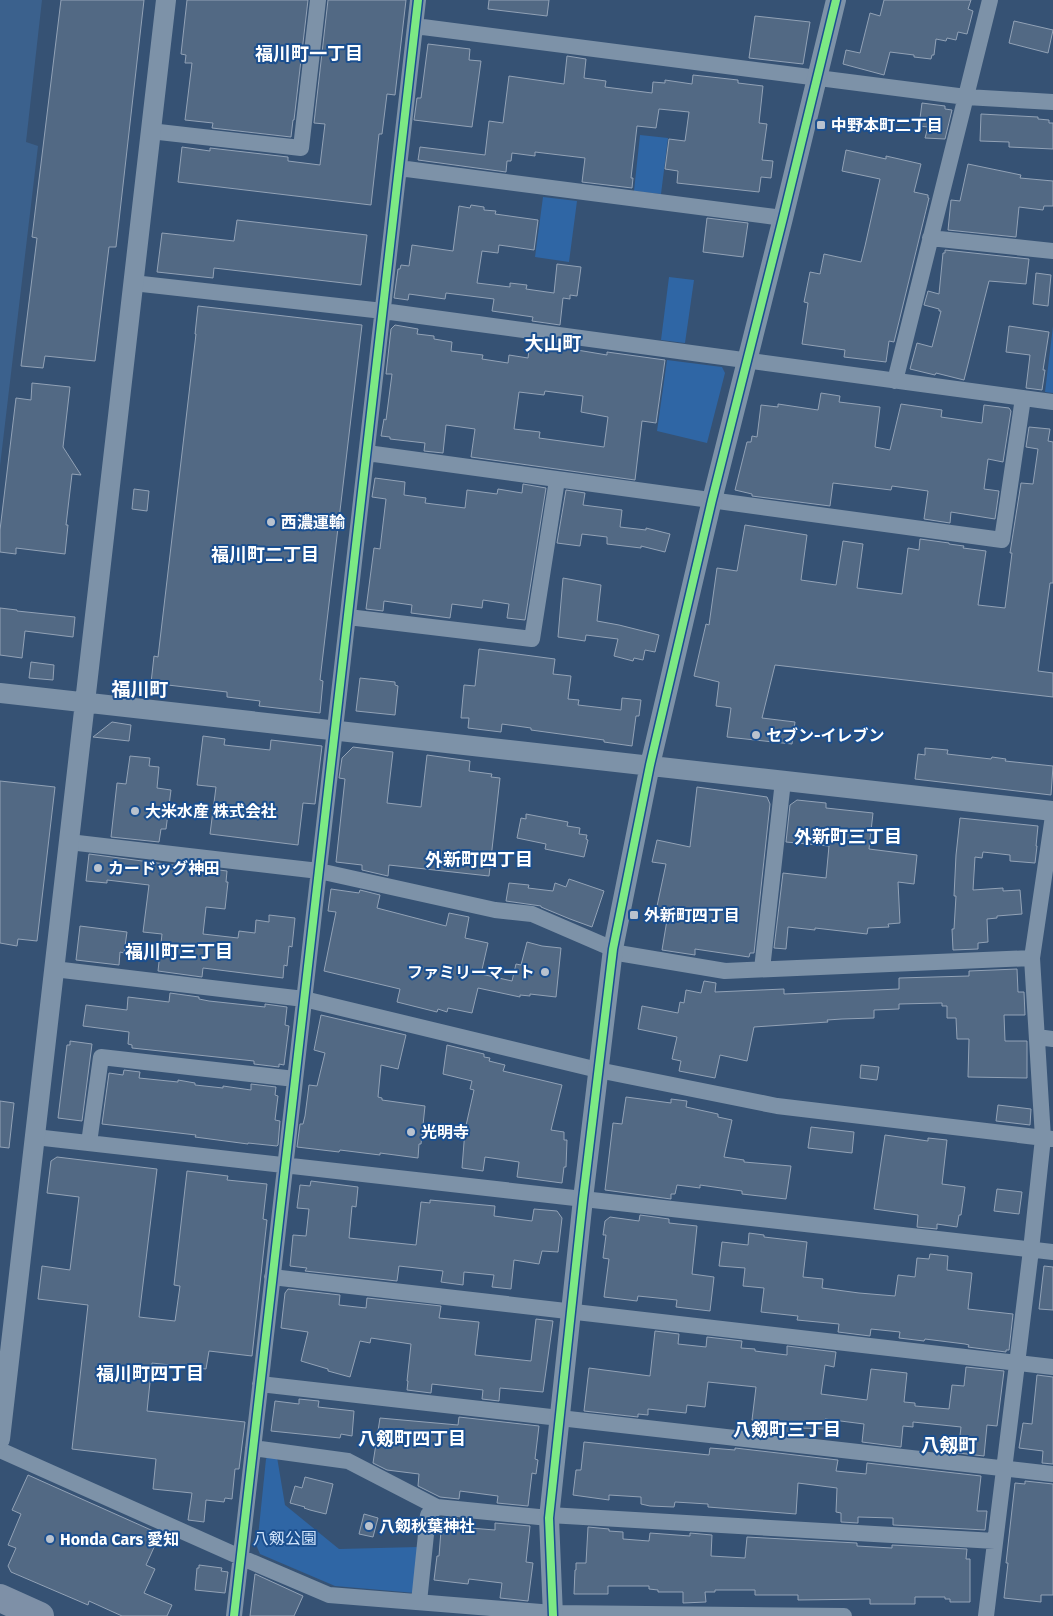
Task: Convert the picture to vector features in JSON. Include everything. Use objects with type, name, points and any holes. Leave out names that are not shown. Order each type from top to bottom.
[{"type":"highway","points":[[0,1598],[40,1616]]},
{"type":"street","points":[[0,1439],[166,0]]},
{"type":"street","points":[[150,132],[301,148],[318,0]]},
{"type":"street","points":[[234,1616],[418,0]]},
{"type":"street","points":[[553,1614],[549,1517],[612,951],[650,765],[712,500],[836,0]]},
{"type":"street","points":[[895,381],[990,0]]},
{"type":"street","points":[[415,26],[966,97],[1053,102]]},
{"type":"street","points":[[399,168],[783,218]]},
{"type":"street","points":[[930,238],[1053,251]]},
{"type":"street","points":[[133,283],[383,311],[1053,402]]},
{"type":"street","points":[[367,453],[1002,540],[1023,398]]},
{"type":"street","points":[[348,618],[532,639],[556,480]]},
{"type":"street","points":[[0,693],[1053,811]]},
{"type":"street","points":[[762,969],[783,781]]},
{"type":"street","points":[[986,1616],[1031,1250],[1048,1138],[1045,1038],[1032,958],[1046,907],[1053,816]]},
{"type":"street","points":[[69,842],[319,871],[495,910],[532,914],[612,951],[725,971],[1032,958]]},
{"type":"street","points":[[54,969],[304,998],[598,1070],[777,1106],[1048,1138]]},
{"type":"street","points":[[90,1143],[100,1057],[295,1079]]},
{"type":"street","points":[[35,1137],[1053,1252]]},
{"type":"street","points":[[272,1277],[1053,1367]]},
{"type":"street","points":[[260,1384],[1053,1474]]},
{"type":"street","points":[[253,1448],[348,1462],[437,1507],[549,1517],[995,1541]]},
{"type":"street","points":[[0,1450],[329,1595],[553,1614],[844,1616]]},
{"type":"street","points":[[419,1602],[428,1514],[437,1507]]},
{"type":"green space","points":[[640,135],[668,138],[661,194],[634,191]]},
{"type":"green space","points":[[543,197],[577,201],[569,262],[535,257]]},
{"type":"green space","points":[[669,277],[694,280],[685,343],[661,340]]},
{"type":"green space","points":[[1053,326],[1053,393],[1045,392]]},
{"type":"green space","points":[[667,360],[722,367],[725,373],[707,443],[657,431]]},
{"type":"green space","name":"八剱公園","points":[[268,1456],[277,1457],[285,1505],[339,1549],[418,1547],[415,1593],[335,1586],[260,1554],[257,1547],[266,1459]]},
{"type":"shaded area","points":[[0,0],[42,0],[26,142],[38,146],[0,466]]},
{"type":"building","points":[[61,0],[144,0],[116,247],[109,247],[95,361],[45,356],[43,368],[21,366],[37,238],[32,237]]},
{"type":"building","points":[[187,0],[308,0],[291,137],[212,128],[213,123],[185,120],[192,63],[185,63],[186,55],[181,54]]},
{"type":"building","points":[[328,0],[406,0],[395,95],[387,94],[382,134],[379,134],[371,205],[178,182],[182,147],[210,151],[210,148],[288,157],[288,161],[320,165],[325,124],[314,123]]},
{"type":"building","points":[[489,0],[549,0],[547,16],[488,9]]},
{"type":"building","points":[[884,0],[971,0],[968,9],[973,11],[967,34],[958,32],[956,40],[947,38],[946,41],[936,39],[934,55],[932,55],[931,59],[890,52],[884,75],[843,64],[846,50],[860,53],[870,13],[880,16]]},
{"type":"building","points":[[755,16],[810,22],[803,64],[749,58]]},
{"type":"building","points":[[1014,21],[1053,30],[1048,53],[1009,43]]},
{"type":"building","points":[[428,44],[470,49],[469,60],[481,61],[472,127],[414,120],[417,98],[421,98]]},
{"type":"building","points":[[567,56],[586,59],[584,78],[606,81],[605,87],[652,93],[653,82],[665,83],[665,80],[692,84],[693,75],[738,80],[738,83],[763,86],[759,123],[767,124],[762,160],[773,161],[771,178],[761,177],[759,192],[677,183],[678,171],[665,169],[669,139],[685,141],[689,112],[659,109],[656,128],[637,126],[631,178],[633,178],[632,188],[582,182],[585,158],[535,152],[535,156],[512,153],[511,161],[507,161],[506,172],[418,160],[420,147],[485,155],[489,121],[503,123],[509,76],[564,84]]},
{"type":"building","points":[[922,103],[945,106],[945,109],[952,110],[945,139],[925,138],[928,127],[919,126]]},
{"type":"building","points":[[981,114],[1038,117],[1038,119],[1049,120],[1049,123],[1053,123],[1053,149],[1009,147],[1009,142],[980,141]]},
{"type":"building","points":[[846,150],[886,159],[886,156],[921,164],[914,192],[928,195],[929,198],[894,342],[889,341],[886,362],[844,357],[845,350],[802,344],[808,303],[804,302],[810,272],[820,274],[824,254],[861,262],[865,246],[880,179],[842,171]]},
{"type":"building","points":[[968,164],[1021,175],[1020,178],[1053,181],[1053,206],[1044,206],[1043,210],[1019,207],[1016,237],[948,230],[951,200],[960,201]]},
{"type":"building","points":[[471,205],[484,207],[484,210],[496,211],[495,214],[538,220],[534,250],[499,245],[498,253],[482,251],[477,283],[510,287],[510,283],[527,285],[526,289],[554,293],[557,264],[581,267],[577,296],[570,295],[570,299],[563,298],[560,325],[532,321],[533,317],[492,311],[494,299],[446,293],[445,299],[409,294],[408,300],[394,298],[398,269],[400,269],[401,265],[409,266],[412,245],[453,251],[459,206],[470,208]]},
{"type":"building","points":[[707,218],[748,223],[743,257],[703,252]]},
{"type":"building","points":[[237,220],[367,235],[361,285],[214,268],[213,278],[157,272],[162,233],[234,241]]},
{"type":"building","points":[[945,250],[1029,259],[1026,284],[989,281],[964,380],[910,369],[917,343],[932,347],[941,311],[924,305],[928,291],[939,294],[943,253],[945,253]]},
{"type":"building","points":[[1036,273],[1051,275],[1048,306],[1033,304]]},
{"type":"building","points":[[198,306],[362,325],[320,680],[323,681],[320,713],[259,706],[260,701],[227,697],[227,692],[151,683],[154,656],[158,657]]},
{"type":"building","points":[[395,325],[418,329],[417,334],[434,336],[434,339],[452,342],[451,351],[483,355],[482,359],[508,363],[509,355],[528,358],[530,341],[578,348],[577,350],[607,355],[607,352],[665,360],[656,423],[642,421],[635,480],[471,457],[475,429],[446,425],[443,453],[424,451],[425,443],[390,439],[390,437],[381,436],[384,419],[386,420],[392,374],[386,374],[391,329]],"holes":[[[545,391],[583,396],[581,412],[608,417],[604,447],[539,438],[540,432],[514,429],[519,392],[544,395]]]},
{"type":"building","points":[[1009,326],[1049,332],[1042,390],[1026,388],[1030,355],[1006,352]]},
{"type":"building","points":[[32,383],[70,387],[63,447],[81,475],[72,474],[66,525],[68,525],[65,554],[16,548],[16,554],[0,552],[0,530],[16,398],[31,400]]},
{"type":"building","points":[[821,393],[840,396],[839,402],[880,407],[875,447],[890,450],[901,404],[942,410],[941,417],[982,423],[984,405],[1009,408],[1011,411],[1003,462],[988,459],[984,489],[999,491],[995,519],[951,512],[950,523],[924,519],[928,491],[892,486],[891,490],[833,483],[830,506],[752,496],[752,494],[735,490],[747,442],[751,442],[752,436],[757,437],[761,405],[778,407],[778,404],[818,410]]},
{"type":"building","points":[[1029,427],[1050,429],[1048,441],[1053,442],[1053,583],[1050,583],[1038,671],[1053,673],[1053,697],[775,665],[762,718],[795,722],[792,744],[727,737],[731,708],[716,706],[719,682],[694,676],[706,624],[709,625],[717,568],[737,571],[745,525],[807,535],[801,580],[836,585],[843,541],[863,544],[857,588],[902,594],[908,548],[919,550],[920,539],[986,551],[978,605],[1005,608],[1012,553],[1010,553],[1021,483],[1033,484],[1038,449],[1026,447]]},
{"type":"building","points":[[375,478],[405,482],[404,495],[426,498],[425,503],[465,508],[467,490],[497,494],[498,489],[522,493],[523,484],[546,488],[525,620],[507,618],[509,604],[483,600],[482,608],[452,604],[450,618],[411,613],[412,605],[384,601],[383,611],[366,609],[374,548],[380,549],[386,499],[372,497]]},
{"type":"building","points":[[134,489],[149,491],[147,511],[132,509]]},
{"type":"building","points":[[566,490],[585,493],[583,505],[622,510],[620,527],[646,530],[646,528],[670,534],[665,552],[641,546],[641,548],[607,544],[607,537],[582,534],[580,546],[557,543]]},
{"type":"building","points":[[563,578],[601,585],[597,621],[659,635],[655,652],[645,650],[643,660],[634,658],[633,661],[614,656],[618,639],[586,635],[585,641],[558,637]]},
{"type":"building","points":[[0,608],[75,617],[73,637],[25,631],[22,658],[0,655]]},
{"type":"building","points":[[479,649],[555,659],[553,674],[571,676],[568,699],[579,700],[578,705],[621,710],[622,698],[641,700],[639,716],[636,716],[632,746],[502,724],[501,732],[468,728],[469,718],[461,718],[464,685],[475,686]]},
{"type":"building","points":[[31,662],[54,665],[53,680],[29,678]]},
{"type":"building","points":[[360,678],[395,682],[395,685],[398,686],[395,715],[356,711]]},
{"type":"building","points":[[112,722],[131,725],[129,741],[93,737]]},
{"type":"building","points":[[203,736],[225,739],[224,745],[270,750],[271,740],[322,746],[315,804],[303,803],[298,845],[210,834],[216,787],[197,785]]},
{"type":"building","points":[[353,747],[393,752],[387,803],[421,807],[427,755],[470,761],[469,771],[492,774],[491,777],[500,778],[489,876],[389,865],[388,876],[362,870],[362,865],[336,862],[345,779],[339,778],[342,758]]},
{"type":"building","points":[[925,748],[948,750],[947,754],[991,759],[992,757],[1006,759],[1005,761],[1053,766],[1051,795],[915,779],[918,754],[925,755]]},
{"type":"building","points":[[130,756],[150,758],[149,766],[159,767],[157,788],[171,790],[166,829],[161,829],[159,842],[111,837],[117,783],[126,784]]},
{"type":"building","points":[[0,781],[55,787],[37,941],[18,939],[17,946],[0,943]]},
{"type":"building","points":[[697,787],[767,797],[770,804],[754,953],[750,953],[749,957],[695,949],[695,955],[662,950],[668,914],[656,911],[666,864],[652,862],[657,840],[690,847]]},
{"type":"building","points":[[797,800],[826,803],[826,808],[873,813],[869,849],[917,855],[914,884],[898,882],[900,923],[888,924],[889,927],[868,928],[867,934],[788,927],[786,949],[774,948],[783,873],[826,878],[829,846],[786,842],[790,805]]},
{"type":"building","points":[[526,814],[568,822],[567,826],[580,828],[579,834],[587,835],[586,839],[588,840],[584,857],[545,849],[546,844],[517,838],[521,818],[526,819]]},
{"type":"building","points":[[960,818],[1038,826],[1035,863],[1010,861],[1010,855],[983,852],[982,858],[975,857],[973,890],[1003,888],[1003,891],[1020,890],[1022,914],[997,916],[997,918],[987,919],[988,942],[978,943],[978,949],[953,950],[952,929],[954,929],[956,855]]},
{"type":"building","points":[[89,854],[227,871],[226,882],[228,882],[225,909],[206,907],[203,934],[238,938],[239,931],[255,933],[256,920],[269,922],[269,915],[295,918],[292,947],[289,946],[287,966],[284,965],[283,978],[203,968],[202,977],[158,971],[162,934],[143,932],[149,885],[107,880],[107,883],[86,881]]},
{"type":"building","points":[[569,879],[604,891],[592,927],[541,906],[506,901],[509,883],[529,885],[528,888],[553,891],[555,883],[566,887]]},
{"type":"building","points":[[331,889],[359,893],[360,890],[380,895],[377,908],[446,926],[449,913],[469,917],[465,938],[488,943],[481,974],[512,981],[516,964],[521,965],[527,942],[561,948],[556,997],[530,994],[530,996],[520,995],[520,997],[478,988],[472,1013],[448,1008],[447,1012],[438,1009],[437,1012],[397,1002],[400,989],[324,971],[336,912],[328,911]]},
{"type":"building","points":[[80,926],[127,932],[124,953],[120,952],[119,965],[76,960]]},
{"type":"building","points":[[1017,969],[1018,992],[1024,992],[1025,1015],[1004,1015],[1005,1041],[1027,1041],[1027,1078],[968,1077],[969,1039],[957,1039],[956,1018],[947,1018],[947,1006],[942,1006],[942,1003],[899,1004],[899,1009],[874,1010],[874,1018],[827,1020],[828,1022],[754,1027],[747,1061],[720,1055],[715,1078],[679,1071],[681,1061],[672,1059],[677,1037],[638,1029],[642,1006],[678,1013],[680,1002],[684,1003],[686,990],[701,993],[704,981],[716,983],[715,992],[784,989],[784,994],[899,989],[899,978],[969,976],[969,971]]},
{"type":"building","points":[[170,993],[199,997],[199,999],[209,1001],[265,1007],[265,1004],[287,1007],[285,1025],[289,1026],[284,1065],[279,1064],[279,1067],[254,1064],[254,1061],[132,1048],[132,1045],[128,1044],[129,1032],[83,1026],[86,1005],[127,1010],[128,997],[169,1002]]},
{"type":"building","points":[[321,1015],[406,1035],[398,1069],[381,1065],[378,1097],[382,1098],[382,1100],[425,1106],[418,1158],[380,1153],[380,1155],[297,1147],[300,1124],[303,1124],[305,1116],[309,1085],[317,1086],[325,1053],[314,1050]]},
{"type":"building","points":[[70,1041],[92,1044],[82,1121],[58,1118],[67,1045],[70,1045]]},
{"type":"building","points":[[447,1045],[484,1054],[484,1057],[490,1058],[489,1061],[505,1065],[503,1071],[562,1085],[551,1130],[564,1132],[564,1140],[567,1140],[566,1167],[564,1167],[562,1183],[517,1177],[519,1162],[485,1157],[483,1171],[462,1168],[465,1130],[474,1090],[470,1089],[472,1081],[443,1074]]},
{"type":"building","points":[[861,1065],[879,1067],[877,1080],[860,1078]]},
{"type":"building","points":[[124,1070],[140,1072],[139,1078],[178,1082],[178,1080],[195,1083],[195,1085],[251,1090],[251,1084],[276,1087],[275,1095],[278,1096],[275,1120],[280,1121],[278,1145],[248,1144],[195,1137],[196,1135],[102,1124],[109,1073],[123,1075]]},
{"type":"building","points":[[626,1097],[671,1103],[671,1099],[687,1101],[686,1107],[718,1114],[718,1117],[732,1120],[724,1157],[744,1160],[744,1162],[791,1166],[786,1199],[742,1194],[742,1191],[700,1185],[700,1188],[677,1185],[675,1194],[671,1194],[671,1199],[605,1190],[613,1123],[622,1124]]},
{"type":"building","points":[[0,1101],[14,1103],[9,1148],[0,1147]]},
{"type":"building","points":[[998,1105],[1031,1109],[1030,1125],[996,1121]]},
{"type":"building","points":[[811,1127],[854,1132],[852,1153],[808,1148]]},
{"type":"building","points":[[885,1135],[928,1141],[928,1138],[947,1140],[942,1184],[965,1187],[961,1215],[959,1215],[957,1227],[937,1224],[937,1229],[917,1227],[918,1215],[874,1209]]},
{"type":"building","points":[[57,1157],[157,1169],[139,1317],[175,1321],[180,1286],[174,1285],[187,1171],[228,1176],[227,1180],[267,1184],[263,1219],[267,1220],[252,1356],[209,1351],[206,1369],[152,1363],[147,1411],[245,1422],[239,1469],[235,1469],[232,1499],[225,1498],[224,1502],[206,1500],[204,1522],[188,1520],[192,1493],[153,1489],[156,1459],[72,1449],[88,1305],[38,1299],[42,1266],[70,1270],[79,1197],[47,1193],[51,1161]]},
{"type":"building","points":[[311,1181],[358,1187],[356,1207],[352,1206],[349,1238],[416,1245],[421,1202],[430,1203],[430,1200],[495,1206],[494,1216],[532,1221],[534,1209],[557,1211],[562,1218],[558,1252],[542,1251],[539,1264],[514,1260],[511,1289],[492,1287],[494,1275],[464,1272],[463,1285],[441,1282],[443,1271],[399,1266],[397,1281],[305,1271],[307,1268],[290,1266],[293,1235],[306,1236],[309,1209],[297,1208],[300,1185],[310,1186]]},
{"type":"building","points":[[997,1189],[1022,1192],[1019,1214],[994,1211]]},
{"type":"building","points":[[640,1215],[669,1219],[669,1223],[697,1226],[692,1274],[714,1277],[710,1311],[676,1307],[677,1300],[638,1296],[637,1301],[604,1297],[609,1259],[603,1258],[606,1235],[603,1235],[605,1221],[610,1217],[639,1221]]},
{"type":"building","points":[[749,1233],[764,1235],[764,1237],[807,1242],[803,1277],[823,1279],[822,1288],[859,1293],[895,1296],[898,1275],[915,1277],[917,1258],[929,1259],[930,1254],[948,1256],[947,1270],[972,1273],[968,1309],[1013,1314],[1009,1350],[1006,1350],[1006,1352],[968,1347],[969,1345],[965,1344],[899,1338],[900,1332],[871,1329],[870,1336],[838,1332],[839,1324],[797,1320],[798,1316],[761,1312],[764,1288],[743,1286],[745,1268],[719,1266],[722,1242],[748,1245]]},
{"type":"building","points":[[1044,1266],[1053,1267],[1053,1310],[1039,1309]]},
{"type":"building","points":[[288,1289],[340,1295],[339,1305],[366,1308],[367,1298],[441,1306],[439,1318],[479,1322],[475,1355],[531,1361],[536,1319],[553,1321],[543,1392],[500,1388],[499,1401],[482,1399],[483,1390],[432,1384],[431,1393],[407,1390],[411,1344],[371,1338],[370,1343],[360,1341],[350,1377],[301,1361],[308,1332],[281,1328],[285,1293]]},
{"type":"building","points":[[655,1331],[679,1334],[678,1344],[706,1347],[707,1337],[742,1341],[741,1348],[787,1355],[787,1346],[836,1352],[834,1367],[825,1365],[821,1394],[867,1400],[871,1369],[907,1373],[904,1402],[915,1403],[915,1406],[949,1409],[952,1385],[964,1386],[966,1367],[1004,1371],[997,1426],[987,1425],[984,1456],[958,1453],[961,1427],[913,1422],[913,1427],[903,1426],[901,1447],[862,1442],[864,1424],[825,1419],[824,1429],[798,1428],[798,1435],[770,1432],[771,1423],[752,1420],[756,1387],[708,1382],[705,1407],[687,1405],[686,1413],[648,1409],[648,1415],[638,1414],[638,1417],[584,1411],[589,1368],[650,1376]]},
{"type":"building","points":[[1037,1375],[1053,1377],[1053,1464],[1042,1463],[1043,1451],[1019,1448],[1023,1423],[1032,1424]]},
{"type":"building","points":[[299,1399],[319,1401],[318,1407],[354,1411],[352,1436],[341,1434],[340,1438],[271,1431],[275,1401],[299,1404]]},
{"type":"building","points":[[459,1417],[539,1426],[535,1459],[538,1460],[536,1474],[532,1473],[528,1506],[497,1503],[498,1496],[460,1491],[459,1499],[440,1497],[418,1486],[419,1474],[387,1470],[373,1463],[380,1418],[458,1425]]},
{"type":"building","points":[[584,1442],[709,1455],[710,1448],[735,1450],[735,1448],[838,1460],[836,1471],[866,1474],[867,1463],[981,1476],[977,1511],[987,1511],[985,1530],[893,1525],[893,1518],[858,1517],[858,1523],[841,1522],[841,1513],[836,1512],[837,1488],[798,1483],[796,1514],[708,1507],[708,1504],[675,1502],[674,1507],[650,1506],[641,1504],[641,1497],[609,1495],[609,1500],[573,1495],[576,1470],[581,1470]]},
{"type":"building","points":[[28,1475],[160,1534],[146,1565],[155,1569],[144,1593],[172,1605],[167,1616],[122,1616],[89,1601],[88,1605],[11,1572],[8,1566],[16,1548],[8,1545],[21,1514],[12,1510]]},
{"type":"building","points":[[305,1477],[333,1484],[326,1514],[290,1503],[295,1486],[302,1488]]},
{"type":"building","points":[[1025,1481],[1053,1484],[1053,1595],[1041,1595],[1041,1602],[1004,1598],[1015,1483],[1025,1484]]},
{"type":"building","points":[[364,1514],[378,1518],[373,1537],[359,1534]]},
{"type":"building","points":[[442,1518],[458,1519],[457,1527],[495,1530],[495,1523],[530,1526],[526,1562],[533,1563],[528,1601],[500,1598],[502,1583],[469,1579],[468,1584],[434,1580],[437,1556],[439,1556]]},
{"type":"building","points":[[588,1527],[623,1532],[623,1539],[649,1541],[650,1533],[690,1536],[690,1533],[712,1535],[711,1556],[745,1558],[747,1537],[857,1543],[857,1546],[892,1548],[892,1545],[967,1549],[966,1559],[970,1559],[970,1602],[950,1602],[950,1599],[945,1599],[945,1597],[915,1597],[915,1604],[870,1604],[870,1599],[798,1600],[798,1595],[755,1595],[755,1590],[715,1590],[715,1592],[705,1592],[706,1602],[683,1603],[683,1592],[658,1592],[658,1590],[649,1589],[649,1586],[608,1586],[608,1594],[574,1594],[576,1563],[586,1563]]},
{"type":"building","points":[[199,1565],[222,1568],[221,1571],[228,1572],[225,1593],[195,1590],[197,1568],[199,1568]]},
{"type":"building","points":[[255,1574],[303,1596],[294,1616],[250,1616]]},
{"type":"cycle path","points":[[234,1616],[418,0]]},
{"type":"cycle path","points":[[553,1616],[549,1518],[583,1199],[613,949],[650,765],[712,500],[836,0]]},
{"type":"place","name":"中野本町二丁目","points":[[821,125]]},
{"type":"place","name":"西濃運輸","points":[[271,522]]},
{"type":"place","name":"セブン-イレブン","points":[[756,735]]},
{"type":"place","name":"大米水産 株式会社","points":[[135,811]]},
{"type":"place","name":"カードッグ神田","points":[[98,868]]},
{"type":"place","name":"外新町四丁目","points":[[634,915]]},
{"type":"place","name":"ファミリーマート","points":[[545,972]]},
{"type":"place","name":"光明寺","points":[[411,1132]]},
{"type":"place","name":"八剱秋葉神社","points":[[369,1526]]},
{"type":"place","name":"Honda Cars 愛知","points":[[50,1539]]},
{"type":"district","name":"福川町一丁目","points":[[309,54]]},
{"type":"district","name":"大山町","points":[[553,343]]},
{"type":"district","name":"福川町二丁目","points":[[265,555]]},
{"type":"district","name":"福川町","points":[[140,689]]},
{"type":"district","name":"外新町三丁目","points":[[848,837]]},
{"type":"district","name":"外新町四丁目","points":[[479,860]]},
{"type":"district","name":"福川町三丁目","points":[[179,952]]},
{"type":"district","name":"福川町四丁目","points":[[150,1374]]},
{"type":"district","name":"八剱町三丁目","points":[[787,1430]]},
{"type":"district","name":"八剱町四丁目","points":[[412,1439]]},
{"type":"district","name":"八剱町","points":[[949,1445]]}]
